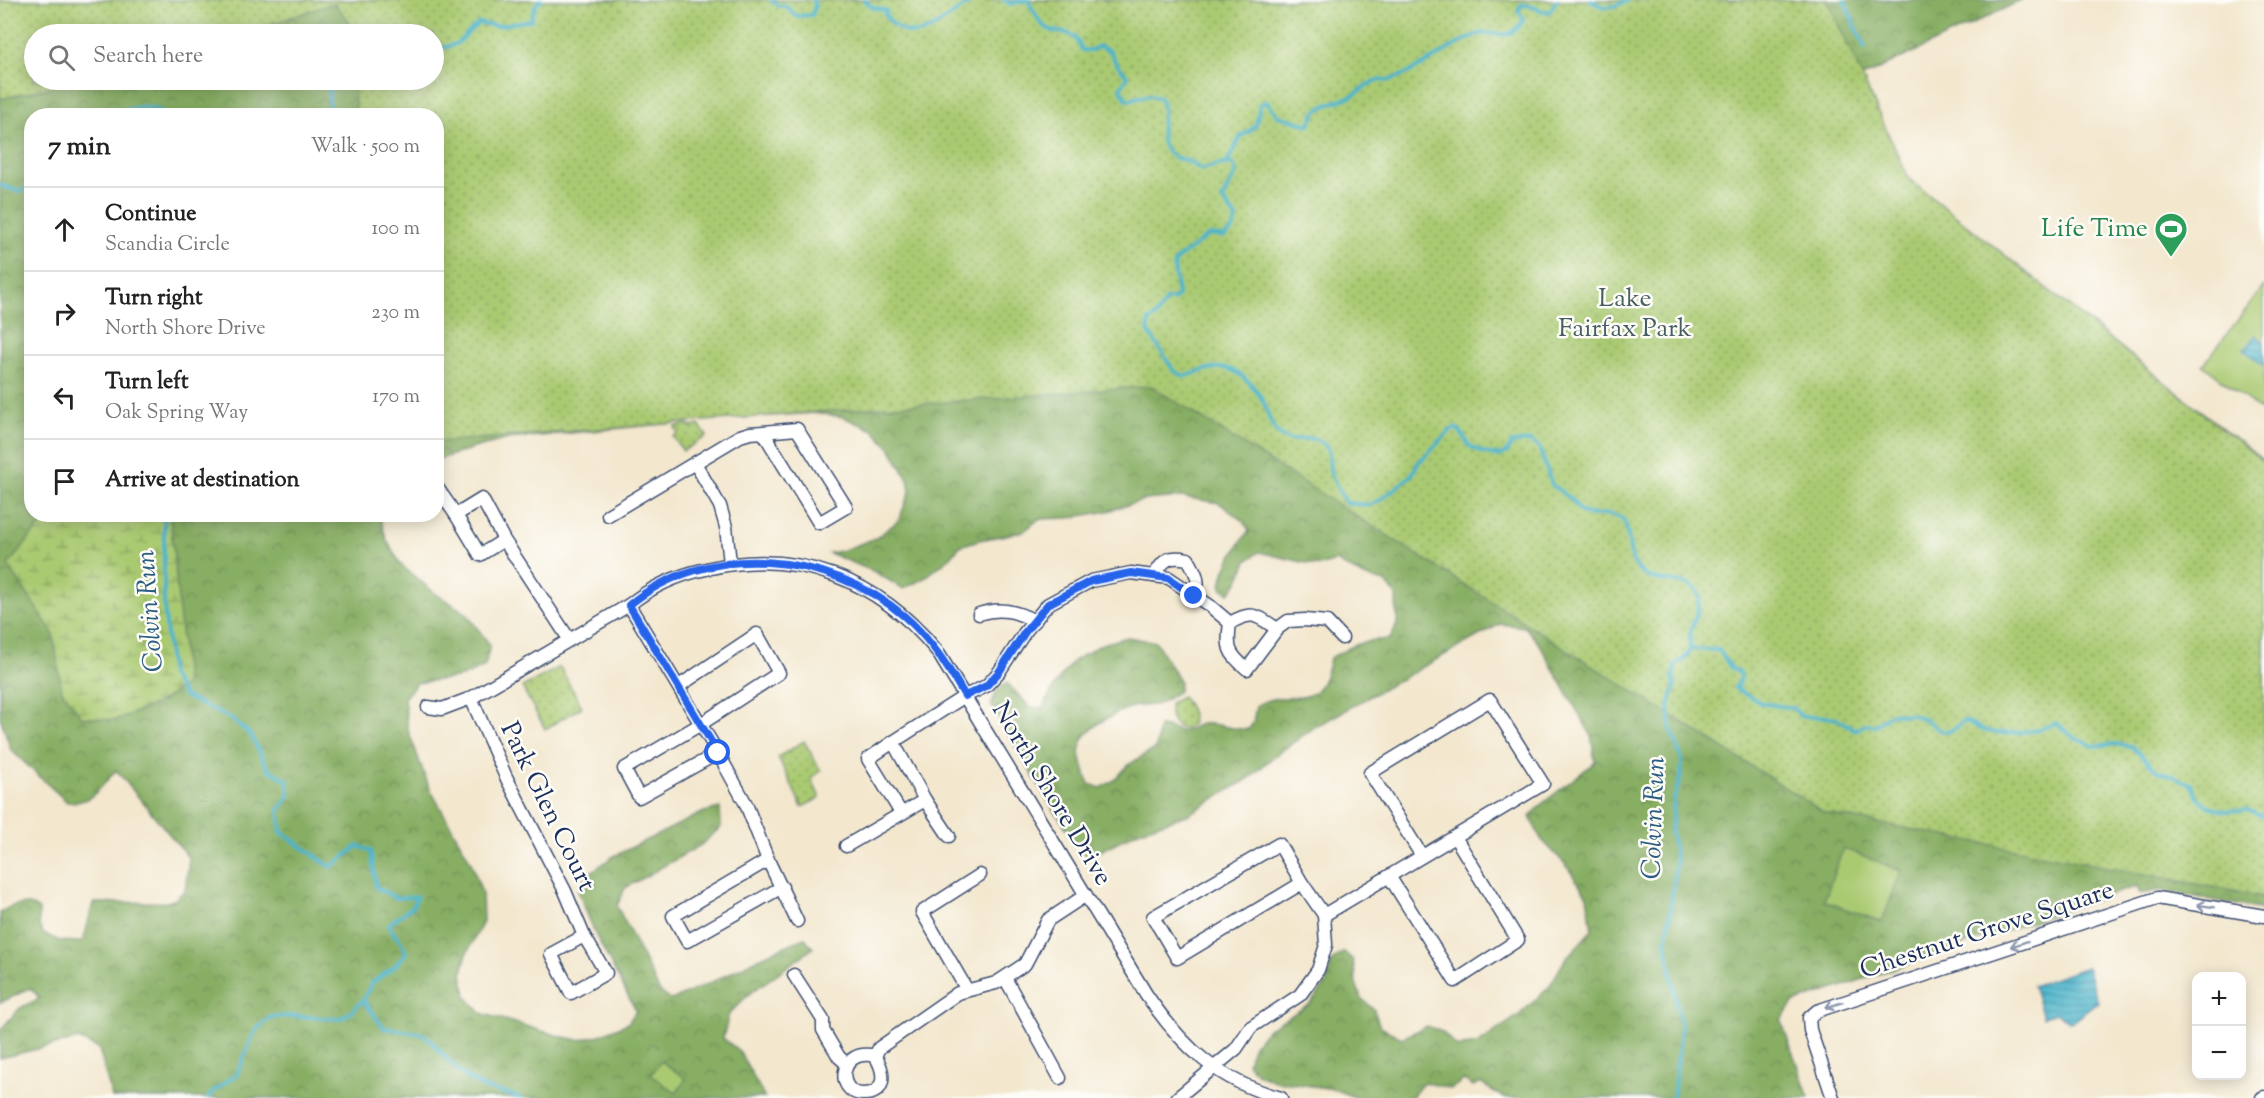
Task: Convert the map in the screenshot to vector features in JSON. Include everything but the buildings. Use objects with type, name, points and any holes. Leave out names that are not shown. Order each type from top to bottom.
[{"type":"street","points":[[608,514],[740,436],[750,433],[797,429],[846,507],[819,523],[763,432]]},
{"type":"street","points":[[695,463],[720,506],[726,527],[730,563]]},
{"type":"street","points":[[444,498],[480,555],[504,540]]},
{"type":"street","points":[[456,515],[482,499],[504,540],[569,639]]},
{"type":"street","points":[[1154,576],[1163,561],[1175,556],[1188,559],[1197,576],[1198,589],[1194,596]]},
{"type":"street","name":"North Shore Drive","points":[[428,707],[442,709],[471,698],[629,605],[644,593],[696,571],[730,563],[770,561],[818,570],[866,589],[887,602],[922,633],[937,651],[1165,1023],[1183,1043],[1213,1068],[1251,1088],[1281,1098]]},
{"type":"street","points":[[902,813],[868,759],[965,696],[986,686],[999,672],[1048,604],[1091,581],[1131,573],[1168,578],[1230,622]]},
{"type":"street","points":[[629,605],[679,686],[746,804],[768,860],[797,921]]},
{"type":"street","points":[[979,614],[992,609],[1007,610],[1035,621]]},
{"type":"street","points":[[1230,622],[1246,614],[1257,615],[1277,629]]},
{"type":"street","points":[[1230,622],[1228,649],[1247,669],[1277,629],[1288,621],[1327,622],[1342,638]]},
{"type":"street","points":[[679,686],[757,634],[779,673],[701,724],[624,769],[639,797],[718,753]]},
{"type":"street","name":"Park Glen Court","points":[[471,698],[506,777],[565,891],[584,936],[606,973],[571,993],[551,954],[584,936]]},
{"type":"street","points":[[1324,915],[1543,784],[1490,700],[1370,773],[1422,856]]},
{"type":"street","points":[[893,742],[949,836]]},
{"type":"street","points":[[846,846],[926,800]]},
{"type":"street","points":[[1389,876],[1455,981],[1518,940],[1455,837]]},
{"type":"street","points":[[1177,1098],[1236,1049],[1251,1027],[1300,995],[1318,969],[1326,945],[1324,915],[1279,844],[1153,917],[1177,958],[1302,883]]},
{"type":"street","points":[[768,860],[673,916],[687,941],[782,887]]},
{"type":"street","points":[[967,990],[922,912],[980,875]]},
{"type":"street","points":[[875,1056],[879,1048],[958,993],[996,983],[1025,964],[1048,920],[1086,895]]},
{"type":"street","name":"Chestnut Grove Square","points":[[1833,1098],[1810,1030],[1809,1018],[1817,1011],[2157,898],[2264,916]]},
{"type":"street","points":[[794,975],[823,1020],[823,1030],[839,1057],[847,1064]]},
{"type":"street","points":[[1005,978],[1060,1078]]},
{"type":"street","points":[[866,1054],[875,1056],[882,1066],[884,1076],[880,1087],[871,1096],[850,1090],[845,1082],[844,1070],[847,1064],[857,1056],[866,1054]]},
{"type":"green space","name":"Lake Fairfax Park","points":[[0,0],[2022,0],[1858,79],[1904,175],[2264,461],[2264,910],[2161,890],[2140,894],[2137,886],[1793,1003],[1781,1020],[1809,1098],[1504,1098],[1480,1083],[1473,1086],[1464,1080],[1451,1089],[1424,1082],[1411,1098],[1357,1098],[1333,1089],[1276,1081],[1258,1074],[1247,1063],[1254,1045],[1268,1029],[1310,1004],[1326,984],[1332,961],[1344,952],[1353,960],[1356,983],[1361,998],[1374,1010],[1380,1027],[1402,1038],[1427,1026],[1442,1032],[1457,1047],[1477,1044],[1519,1015],[1549,987],[1566,958],[1592,930],[1587,896],[1566,865],[1541,839],[1530,817],[1543,803],[1595,762],[1591,735],[1539,644],[1525,627],[1500,624],[1315,727],[1272,758],[1250,778],[1187,815],[1138,831],[1089,857],[1079,848],[1043,793],[991,705],[997,690],[1007,683],[1030,707],[1043,708],[1054,686],[1073,661],[1102,644],[1128,637],[1156,642],[1180,682],[1179,691],[1158,704],[1135,706],[1120,711],[1086,734],[1080,748],[1082,764],[1089,784],[1101,788],[1116,779],[1128,765],[1156,748],[1159,726],[1183,731],[1207,724],[1249,729],[1253,723],[1256,706],[1268,700],[1310,695],[1318,689],[1325,677],[1330,658],[1367,641],[1390,639],[1397,624],[1396,595],[1385,582],[1363,576],[1336,561],[1319,566],[1259,552],[1247,561],[1238,582],[1229,593],[1221,588],[1224,573],[1249,530],[1244,522],[1219,503],[1182,497],[1144,500],[1108,511],[1070,518],[1039,519],[1023,532],[960,546],[951,557],[923,579],[903,589],[875,572],[829,553],[876,538],[899,520],[910,491],[908,479],[890,448],[873,430],[843,417],[816,413],[694,421],[509,439],[444,458],[444,108],[24,108],[24,522],[381,522],[387,541],[401,565],[436,594],[466,613],[490,645],[485,666],[462,677],[417,683],[404,698],[408,730],[429,787],[471,862],[482,893],[483,922],[467,953],[462,972],[466,996],[481,1013],[580,1040],[600,1035],[628,1023],[636,1011],[596,936],[578,891],[587,875],[614,856],[704,812],[720,808],[721,827],[701,845],[625,888],[617,906],[660,992],[671,1000],[805,938],[813,948],[749,994],[729,1014],[723,1038],[740,1052],[765,1098],[112,1098],[99,1049],[79,1039],[0,1058],[0,1030],[20,1008],[40,998],[30,988],[0,1003],[0,913],[14,906],[30,905],[39,910],[39,925],[42,933],[60,941],[81,942],[93,903],[174,900],[185,890],[189,858],[116,770],[101,788],[83,801],[67,802],[11,750],[0,717]]},
{"type":"green space","name":"Lake Fairfax Park","points":[[0,0],[1827,0],[1909,179],[2264,462],[2264,897],[1825,813],[1151,386],[444,441],[444,108],[355,108],[354,90],[444,90],[444,24],[349,24],[334,3],[271,24],[24,24],[24,90],[39,90],[0,99]]},
{"type":"green space","points":[[2264,286],[2264,413],[2203,365]]},
{"type":"green space","points":[[686,424],[691,427],[699,425],[707,436],[683,451],[673,437],[678,433],[675,427]]},
{"type":"green space","points":[[45,522],[171,522],[186,683],[161,702],[115,720],[82,717],[62,691],[53,633],[8,565]]},
{"type":"green space","points":[[560,667],[582,707],[545,729],[522,687]]},
{"type":"green space","points":[[1182,697],[1192,714],[1191,725],[1185,729],[1177,727],[1170,716],[1170,703]]},
{"type":"green space","points":[[804,741],[821,771],[811,778],[820,798],[802,807],[778,757]]},
{"type":"green space","points":[[1843,848],[1901,871],[1882,922],[1824,901]]},
{"type":"green space","points":[[661,1061],[686,1079],[676,1093],[651,1075]]},
{"type":"water","points":[[2256,335],[2264,342],[2264,366],[2244,350]]},
{"type":"water","points":[[2087,967],[2098,1002],[2070,1022],[2056,1013],[2043,1017],[2033,986]]},
{"type":"waterway","name":"Colvin Run","points":[[444,47],[460,41],[479,23],[497,26],[531,20],[535,6],[541,0]]},
{"type":"waterway","name":"Colvin Run","points":[[771,0],[779,6],[786,6],[796,16],[812,15],[815,6],[813,0]]},
{"type":"waterway","name":"Colvin Run","points":[[864,0],[872,7],[887,11],[885,15],[897,27],[908,32],[919,33],[930,29],[975,0]]},
{"type":"waterway","name":"Colvin Run","points":[[1004,0],[1011,4],[1025,0]]},
{"type":"waterway","name":"Colvin Run","points":[[1027,0],[1044,26],[1052,31],[1070,34],[1082,50],[1090,51],[1099,46],[1110,51],[1116,63],[1128,77],[1120,88],[1127,100],[1151,95],[1161,99],[1163,106],[1162,141],[1172,156],[1191,162],[1199,169],[1233,164],[1236,173],[1222,199],[1236,218],[1233,229],[1224,237],[1209,235],[1177,259],[1174,265],[1178,296],[1174,300],[1167,299],[1156,316],[1149,321],[1148,331],[1174,371],[1184,376],[1209,369],[1224,368],[1244,377],[1259,395],[1271,423],[1281,436],[1292,440],[1316,439],[1327,448],[1331,474],[1346,503],[1369,505],[1380,500],[1411,476],[1418,463],[1451,430],[1456,428],[1471,447],[1500,456],[1508,451],[1512,443],[1531,441],[1539,447],[1552,485],[1571,499],[1581,512],[1592,515],[1609,514],[1623,519],[1632,559],[1640,571],[1646,576],[1685,584],[1696,590],[1699,606],[1690,634],[1690,650],[1688,655],[1675,665],[1673,678],[1675,685],[1669,706],[1671,729],[1682,760],[1681,776],[1674,799],[1671,832],[1676,863],[1666,944],[1681,1029],[1673,1098]]},
{"type":"waterway","points":[[1227,162],[1241,136],[1256,125],[1260,104],[1267,102],[1278,116],[1309,125],[1315,113],[1322,107],[1352,96],[1373,82],[1387,81],[1401,76],[1476,35],[1512,32],[1524,19],[1518,11],[1521,5],[1549,12],[1557,0]]},
{"type":"waterway","points":[[1591,0],[1604,7],[1618,5],[1628,0]]},
{"type":"waterway","points":[[1844,0],[1865,48]]},
{"type":"waterway","name":"Colvin Run","points":[[329,90],[329,108]]},
{"type":"waterway","points":[[136,108],[150,108]]},
{"type":"waterway","name":"Colvin Run","points":[[0,185],[18,191],[24,190]]},
{"type":"waterway","name":"Colvin Run","points":[[164,522],[164,605],[171,675],[184,696],[230,718],[250,734],[268,769],[287,780],[289,796],[279,810],[281,832],[331,867],[358,846],[371,851],[376,887],[396,898],[417,897],[413,906],[389,924],[406,953],[394,967],[372,983],[363,1000],[352,1011],[340,1019],[271,1017],[255,1031],[237,1074],[208,1098]]},
{"type":"waterway","points":[[1690,649],[1719,650],[1731,668],[1740,673],[1741,679],[1735,688],[1761,703],[1793,708],[1802,717],[1836,719],[1855,730],[1867,724],[1875,726],[1892,713],[1917,716],[1944,732],[1964,721],[1981,729],[1998,733],[2029,731],[2056,723],[2076,739],[2094,746],[2114,744],[2131,746],[2157,771],[2191,784],[2198,798],[2206,805],[2225,811],[2248,810],[2264,817]]},
{"type":"waterway","points":[[363,1000],[384,1028],[419,1033],[427,1037],[466,1077],[488,1089],[519,1098]]},
{"type":"place","name":"Life Time","points":[[2171,258]]},
{"type":"route","points":[[718,753],[629,605],[644,593],[696,571],[730,563],[770,561],[818,570],[866,589],[887,602],[922,633],[937,651],[965,696],[986,686],[999,672],[1025,632],[1048,604],[1091,581],[1131,573],[1168,578],[1194,596]]}]
